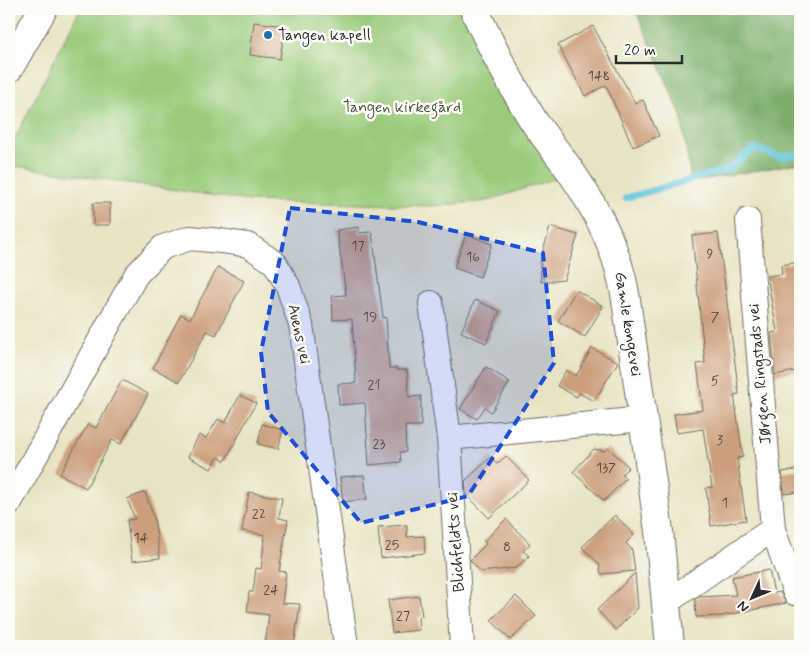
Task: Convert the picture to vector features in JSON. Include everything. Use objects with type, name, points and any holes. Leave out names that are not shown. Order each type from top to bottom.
[{"type":"main road","points":[[9,68],[43,9]]},
{"type":"main road","name":"Gamle kongevei","points":[[474,9],[515,89],[534,121],[587,196],[606,231],[618,265],[624,287],[643,419],[667,602],[670,646]]},
{"type":"street","name":"Jørgen Ringstads vei","points":[[748,220],[773,529],[795,593]]},
{"type":"street","name":"Auens vei","points":[[9,504],[136,274],[164,247],[190,238],[221,240],[248,245],[275,263],[288,286],[301,325],[346,646]]},
{"type":"street","name":"Blichfeldts vei","points":[[431,303],[450,438],[462,646]]},
{"type":"street","points":[[450,438],[643,419]]},
{"type":"street","points":[[667,602],[773,529]]},
{"type":"highlighted area","points":[[290,208],[418,222],[543,253],[554,363],[468,496],[361,523],[268,412],[261,352]]},
{"type":"green space","name":"Tangen kirkegård","points":[[80,9],[465,9],[562,176],[487,201],[434,206],[249,201],[9,165],[9,150]]},
{"type":"green space","points":[[635,9],[800,9],[800,163],[691,182],[681,115]]},
{"type":"building","name":"Tangen kapell","points":[[254,22],[285,26],[280,59],[250,55]]},
{"type":"building","points":[[593,26],[635,103],[643,100],[659,136],[633,147],[606,85],[585,96],[558,45]]},
{"type":"building","points":[[93,203],[110,203],[110,225],[93,225]]},
{"type":"building","points":[[359,227],[359,233],[372,232],[383,318],[386,317],[389,368],[407,370],[409,397],[421,396],[421,426],[405,426],[406,452],[400,452],[401,462],[369,465],[365,403],[339,405],[338,384],[356,383],[352,319],[333,320],[332,296],[346,295],[337,230]]},
{"type":"building","points":[[550,227],[578,235],[564,280],[541,282],[540,262]]},
{"type":"building","points":[[718,233],[739,394],[734,395],[743,457],[737,458],[746,520],[711,526],[706,488],[712,487],[703,429],[677,433],[674,414],[703,410],[697,364],[705,363],[692,236]]},
{"type":"building","points":[[466,234],[492,244],[480,277],[454,268]]},
{"type":"building","points":[[800,262],[800,370],[775,375],[771,333],[777,332],[767,276],[782,274],[781,265]]},
{"type":"building","points":[[218,267],[244,281],[216,335],[207,331],[179,382],[153,368],[181,314],[190,319]]},
{"type":"building","points":[[576,290],[603,306],[585,337],[558,321]]},
{"type":"building","points":[[475,300],[500,311],[486,343],[461,332]]},
{"type":"building","points":[[592,348],[618,362],[594,401],[579,393],[577,397],[557,386],[566,370],[576,376]]},
{"type":"building","points":[[486,367],[510,382],[491,412],[485,407],[477,419],[460,409]]},
{"type":"building","points":[[122,380],[148,394],[121,444],[112,440],[86,488],[60,474],[88,424],[96,428]]},
{"type":"building","points":[[240,395],[256,403],[225,461],[218,457],[211,469],[188,457],[199,435],[206,438],[218,419],[225,423]]},
{"type":"building","points":[[262,424],[283,430],[278,449],[258,444]]},
{"type":"building","points":[[608,448],[629,467],[622,474],[626,478],[604,501],[573,472],[594,449],[605,451]]},
{"type":"building","points":[[506,456],[529,480],[489,518],[466,494],[465,481],[491,457],[497,464]]},
{"type":"building","points":[[800,469],[800,492],[784,494],[782,472]]},
{"type":"building","points":[[364,475],[367,499],[343,502],[340,477]]},
{"type":"building","points":[[145,492],[154,518],[160,558],[132,561],[127,520],[135,519],[127,499]]},
{"type":"building","points":[[249,492],[282,498],[279,518],[288,520],[279,571],[286,572],[282,603],[300,604],[294,646],[265,646],[269,615],[247,612],[249,592],[253,592],[256,568],[261,569],[265,535],[242,531]]},
{"type":"building","points":[[615,515],[634,535],[626,543],[632,550],[635,571],[601,574],[599,564],[582,547]]},
{"type":"building","points":[[506,519],[530,544],[523,551],[529,556],[516,568],[481,572],[470,560],[486,544],[484,541]]},
{"type":"building","points":[[407,525],[407,537],[424,536],[425,553],[381,558],[378,527]]},
{"type":"building","points":[[769,570],[774,593],[780,592],[786,603],[722,616],[696,617],[695,599],[699,597],[736,595],[732,577]]},
{"type":"building","points":[[635,573],[638,608],[616,630],[597,610]]},
{"type":"building","points":[[419,596],[422,616],[418,617],[419,630],[392,633],[388,600]]},
{"type":"building","points":[[516,596],[536,616],[510,640],[491,620]]},
{"type":"waterway","points":[[626,198],[729,169],[754,148],[780,157],[800,154]]},
{"type":"place","name":"Tangen kapell","points":[[268,35]]}]
